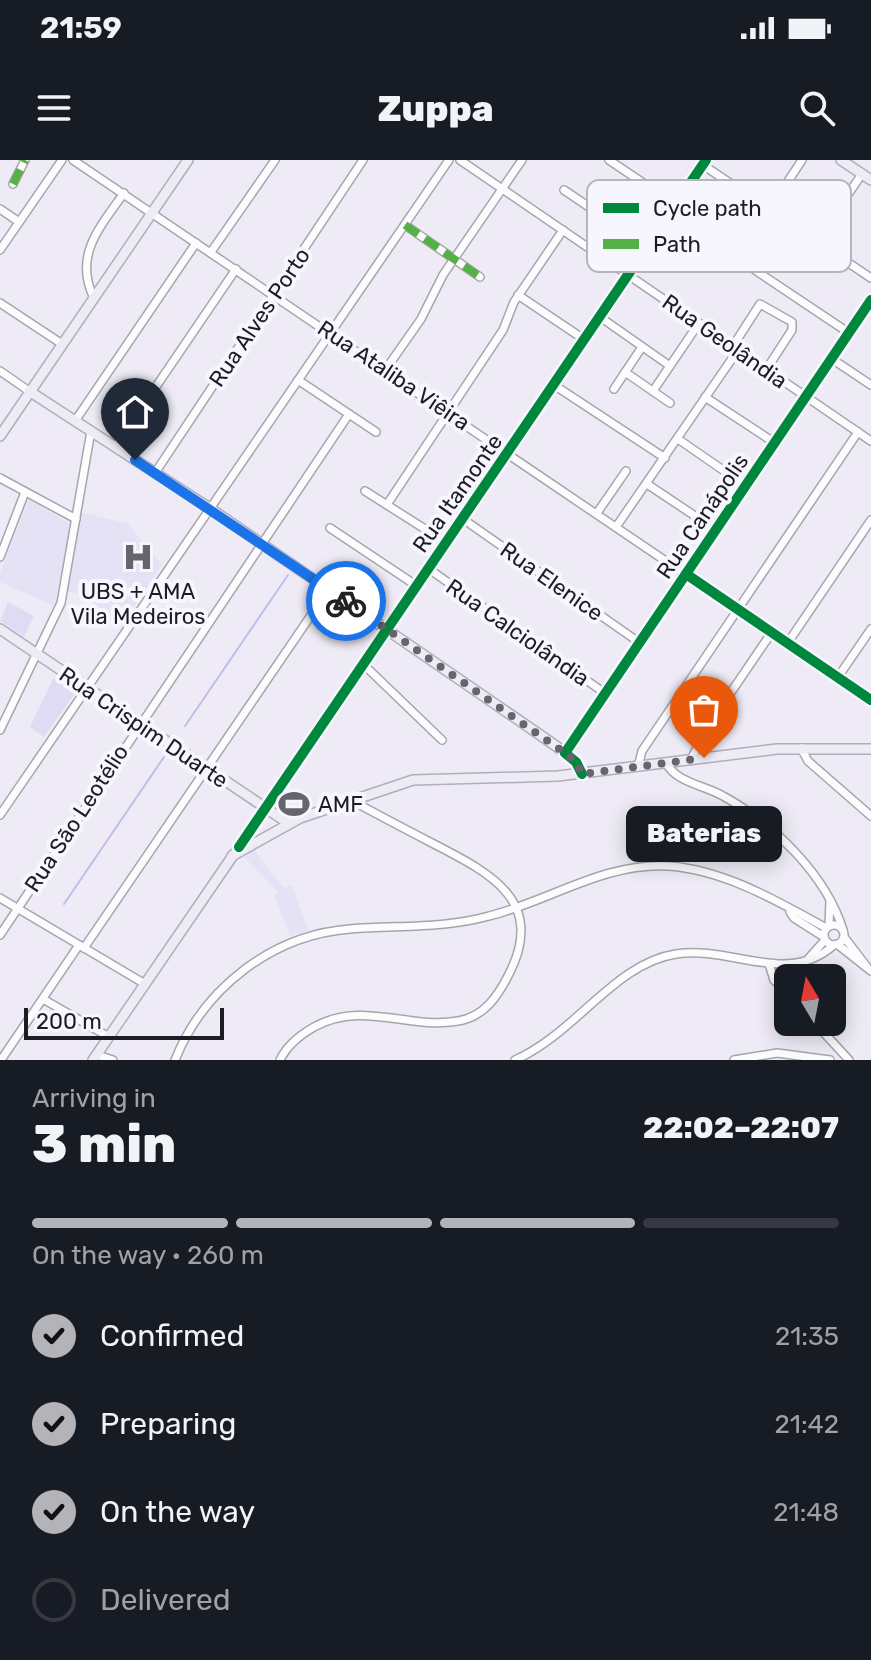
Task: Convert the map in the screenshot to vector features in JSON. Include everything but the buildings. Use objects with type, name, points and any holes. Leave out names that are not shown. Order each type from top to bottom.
[{"type":"main road","points":[[841,160],[866,177]]},
{"type":"main road","points":[[1,434],[187,161]]},
{"type":"main road","points":[[29,391],[329,589],[565,753],[576,762],[582,774]]},
{"type":"main road","name":"Rua Crispim Duarte","points":[[0,629],[288,823]]},
{"type":"main road","points":[[95,1057],[236,851],[288,823],[413,780],[582,774],[801,748],[871,749]]},
{"type":"street","points":[[13,184],[25,160]]},
{"type":"street","points":[[0,250],[62,160]]},
{"type":"street","name":"Rua Ataliba Viêira","points":[[73,160],[276,294],[871,700]]},
{"type":"street","points":[[211,252],[275,160]]},
{"type":"street","name":"Rua Alves Porto","points":[[155,473],[363,160]]},
{"type":"street","points":[[0,815],[449,160]]},
{"type":"street","name":"Rua Geolândia","points":[[460,160],[587,246]]},
{"type":"street","points":[[386,369],[421,319],[454,259],[522,160]]},
{"type":"street","points":[[609,160],[639,180]]},
{"type":"street","points":[[789,180],[802,160]]},
{"type":"street","points":[[704,162],[728,180]]},
{"type":"street","name":"Rua Itamonte","points":[[692,180],[704,162]]},
{"type":"street","points":[[851,196],[866,177]]},
{"type":"street","points":[[564,190],[587,206]]},
{"type":"street","points":[[94,298],[86,275],[87,248],[124,193]]},
{"type":"street","points":[[0,209],[19,222]]},
{"type":"street","points":[[405,225],[480,277]]},
{"type":"street","points":[[388,503],[503,330],[518,295],[563,230]]},
{"type":"street","points":[[75,421],[196,243]]},
{"type":"street","points":[[851,265],[871,278]]},
{"type":"street","points":[[115,447],[236,269]]},
{"type":"street","name":"Rua Geolândia","points":[[626,272],[871,441]]},
{"type":"street","points":[[758,272],[849,333]]},
{"type":"street","name":"Rua Itamonte","points":[[236,851],[629,274]]},
{"type":"street","points":[[518,295],[585,340]]},
{"type":"street","name":"Rua Canápolis","points":[[565,753],[849,333],[868,310],[871,300]]},
{"type":"street","points":[[0,303],[62,344]]},
{"type":"street","points":[[616,527],[678,439],[762,304],[792,322],[794,328],[766,370]]},
{"type":"street","points":[[600,317],[670,366]]},
{"type":"street","points":[[653,391],[699,323]]},
{"type":"street","points":[[614,389],[642,347]]},
{"type":"street","points":[[832,359],[871,385]]},
{"type":"street","points":[[0,371],[29,391]]},
{"type":"street","points":[[625,372],[670,403]]},
{"type":"street","points":[[298,380],[376,432]]},
{"type":"street","points":[[554,385],[665,458]]},
{"type":"street","points":[[705,397],[775,443]]},
{"type":"street","name":"Rua São Leotélio","points":[[0,935],[349,414]]},
{"type":"street","points":[[0,730],[61,603],[91,431]]},
{"type":"street","points":[[638,767],[642,751],[858,432]]},
{"type":"street","points":[[678,439],[746,486]]},
{"type":"street","points":[[597,513],[626,471]]},
{"type":"street","points":[[0,478],[76,519]]},
{"type":"street","points":[[647,484],[716,530]]},
{"type":"street","points":[[365,491],[447,543]]},
{"type":"street","points":[[0,557],[25,492]]},
{"type":"street","name":"Rua Elenice","points":[[463,519],[640,643]]},
{"type":"street","points":[[787,644],[871,520]]},
{"type":"street","points":[[330,528],[417,586]]},
{"type":"street","name":"Rua Calciolândia","points":[[429,569],[606,694]]},
{"type":"street","points":[[1,1060],[329,589]]},
{"type":"street","points":[[838,677],[871,629]]},
{"type":"street","points":[[691,760],[706,729],[772,632]]},
{"type":"street","points":[[364,665],[442,740]]},
{"type":"street","points":[[801,748],[808,761],[871,816]]},
{"type":"street","points":[[666,763],[678,776],[722,795],[753,814],[785,844],[828,895],[843,934]]},
{"type":"street","points":[[280,1060],[300,1036],[335,1017],[368,1013],[439,1023],[468,1018],[483,1010],[501,989],[517,959],[522,933],[517,908],[501,884],[478,867],[351,800]]},
{"type":"street","points":[[175,1060],[190,1027],[211,999],[253,963],[287,944],[351,929],[440,926],[517,908],[619,870],[666,866],[710,874],[826,933],[835,944],[869,969]]},
{"type":"street","points":[[826,933],[832,911],[828,895]]},
{"type":"street","points":[[0,898],[145,984]]},
{"type":"street","points":[[803,964],[835,925],[869,969]]},
{"type":"street","points":[[803,964],[818,958],[843,934]]},
{"type":"street","points":[[515,1060],[565,1030],[625,975],[654,959],[702,953],[774,964]]},
{"type":"street","points":[[769,964],[774,980]]},
{"type":"street","points":[[43,999],[109,1037]]},
{"type":"street","points":[[827,1036],[849,1060]]},
{"type":"street","points":[[734,1060],[777,1053],[830,1060]]},
{"type":"street","points":[[95,1057],[113,1060]]},
{"type":"shaded area","points":[[29,498],[71,525],[54,606],[0,582],[0,573]]},
{"type":"shaded area","points":[[81,512],[128,524],[162,565],[124,620],[92,615],[95,598],[68,591]]},
{"type":"shaded area","points":[[8,602],[34,616],[24,637],[0,621]]},
{"type":"shaded area","points":[[54,677],[75,693],[44,737],[30,727]]},
{"type":"shaded area","points":[[254,850],[284,888],[292,885],[308,930],[290,936],[274,895],[278,892],[244,857]]},
{"type":"waterway","points":[[185,726],[288,575]]},
{"type":"waterway","points":[[64,904],[164,757]]},
{"type":"marked path","points":[[13,184],[25,160]]},
{"type":"marked path","points":[[405,225],[480,277]]},
{"type":"cycle path","points":[[692,180],[706,160]]},
{"type":"cycle path","points":[[239,847],[630,272]]},
{"type":"cycle path","points":[[582,774],[576,762],[565,753],[871,300]]},
{"type":"cycle path","points":[[686,574],[871,700]]},
{"type":"way so far","points":[[346,601],[565,753],[576,762],[582,774],[704,758]]},
{"type":"place","name":"UBS + AMA Vila Medeiros","points":[[138,557]]},
{"type":"place","name":"Baterias","points":[[704,758]]},
{"type":"place","name":"AMF","points":[[294,804]]},
{"type":"route","points":[[135,460],[346,601]]}]
